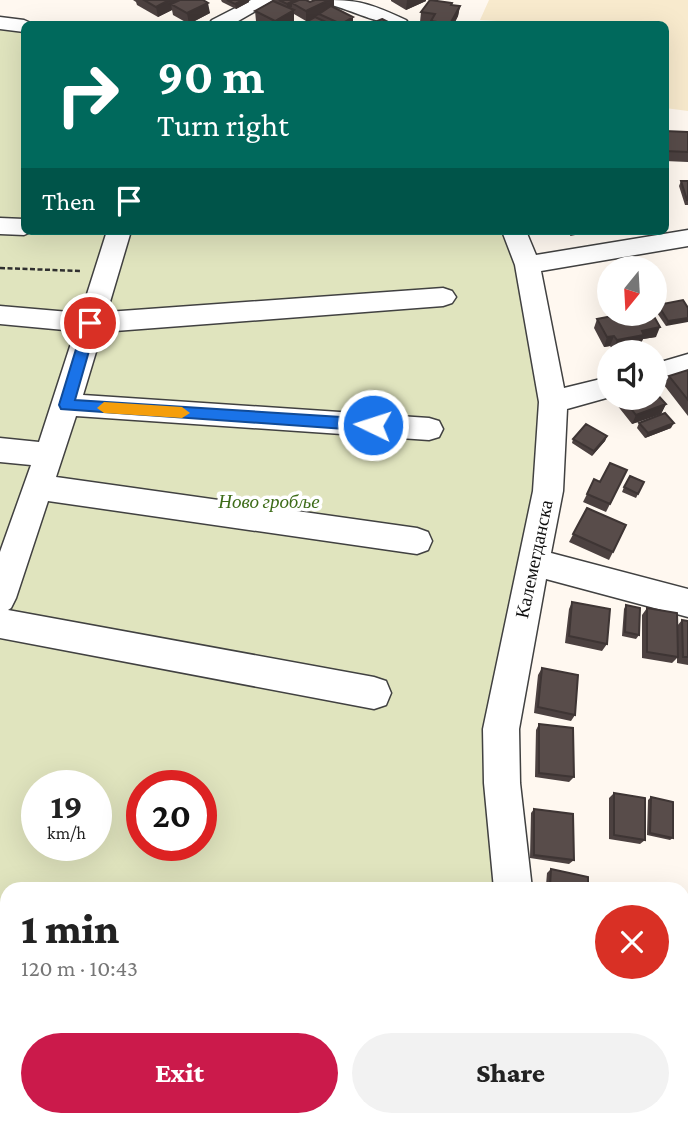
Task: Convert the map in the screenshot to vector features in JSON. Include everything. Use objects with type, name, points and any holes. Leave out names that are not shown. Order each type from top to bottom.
[{"type":"street","points":[[225,21],[266,0]]},
{"type":"street","points":[[335,0],[363,7],[393,21]]},
{"type":"street","points":[[0,23],[21,26]]},
{"type":"street","points":[[0,226],[21,227]]},
{"type":"street","points":[[0,598],[50,455],[118,235]]},
{"type":"street","name":"Калемегданска","points":[[512,882],[502,783],[501,729],[548,491],[553,402],[527,265],[516,235]]},
{"type":"street","points":[[527,265],[688,238]]},
{"type":"street","points":[[0,315],[90,323],[443,297]]},
{"type":"street","points":[[667,370],[688,364]]},
{"type":"street","points":[[553,402],[597,390]]},
{"type":"street","points":[[66,405],[429,429]]},
{"type":"street","points":[[0,450],[50,455]]},
{"type":"street","points":[[38,487],[417,541]]},
{"type":"street","points":[[532,562],[688,603]]},
{"type":"street","points":[[0,623],[374,693]]},
{"type":"path","points":[[0,268],[106,272]]},
{"type":"shaded area","points":[[489,0],[688,0],[688,111],[669,109],[669,21],[480,20]]},
{"type":"green space","name":"Ново гробље","points":[[0,20],[21,22],[21,235],[515,235],[553,402],[501,730],[512,882],[0,882]]},
{"type":"building","points":[[144,0],[169,0],[156,7]]},
{"type":"building","points":[[180,0],[203,0],[208,3],[187,13],[171,4]]},
{"type":"building","points":[[227,0],[243,0],[235,4]]},
{"type":"building","points":[[279,0],[295,0],[287,4]]},
{"type":"building","points":[[299,0],[329,0],[306,11],[292,3]]},
{"type":"building","points":[[430,0],[460,6],[452,21],[431,21],[435,14],[421,12]]},
{"type":"building","points":[[273,1],[294,10],[275,21],[255,11]]},
{"type":"building","points":[[331,6],[353,17],[346,21],[334,21],[319,14]]},
{"type":"building","points":[[315,17],[324,21],[308,21]]},
{"type":"building","points":[[669,131],[688,132],[688,152],[669,151]]},
{"type":"building","points":[[681,181],[688,181],[688,200],[687,200]]},
{"type":"building","points":[[683,300],[688,308],[688,318],[668,321],[667,303]]},
{"type":"building","points":[[601,326],[660,327],[642,331],[644,335],[617,340],[614,336],[607,337]]},
{"type":"building","points":[[688,370],[688,400],[669,376]]},
{"type":"building","points":[[632,410],[650,410],[636,415]]},
{"type":"building","points":[[665,413],[674,423],[648,433],[639,423]]},
{"type":"building","points":[[586,424],[607,436],[594,451],[573,439]]},
{"type":"building","points":[[610,463],[627,470],[610,504],[587,494],[594,479],[600,482]]},
{"type":"building","points":[[630,476],[644,482],[638,494],[624,487]]},
{"type":"building","points":[[587,508],[626,525],[613,552],[573,534]]},
{"type":"building","points":[[572,602],[610,609],[607,644],[569,636]]},
{"type":"building","points":[[626,605],[640,608],[639,635],[625,632]]},
{"type":"building","points":[[647,608],[677,613],[678,657],[647,652]]},
{"type":"building","points":[[682,620],[688,621],[688,657],[683,657]]},
{"type":"building","points":[[542,668],[578,675],[575,715],[538,707]]},
{"type":"building","points":[[539,724],[573,728],[574,777],[539,773]]},
{"type":"building","points":[[614,793],[645,798],[645,840],[614,835]]},
{"type":"building","points":[[651,797],[673,802],[673,838],[650,833]]},
{"type":"building","points":[[534,809],[573,814],[574,860],[534,855]]},
{"type":"building","points":[[551,869],[588,877],[588,882],[550,882]]},
{"type":"slow traffic","points":[[104,408],[182,413]]},
{"type":"route","points":[[90,323],[66,405],[373,425]]}]
